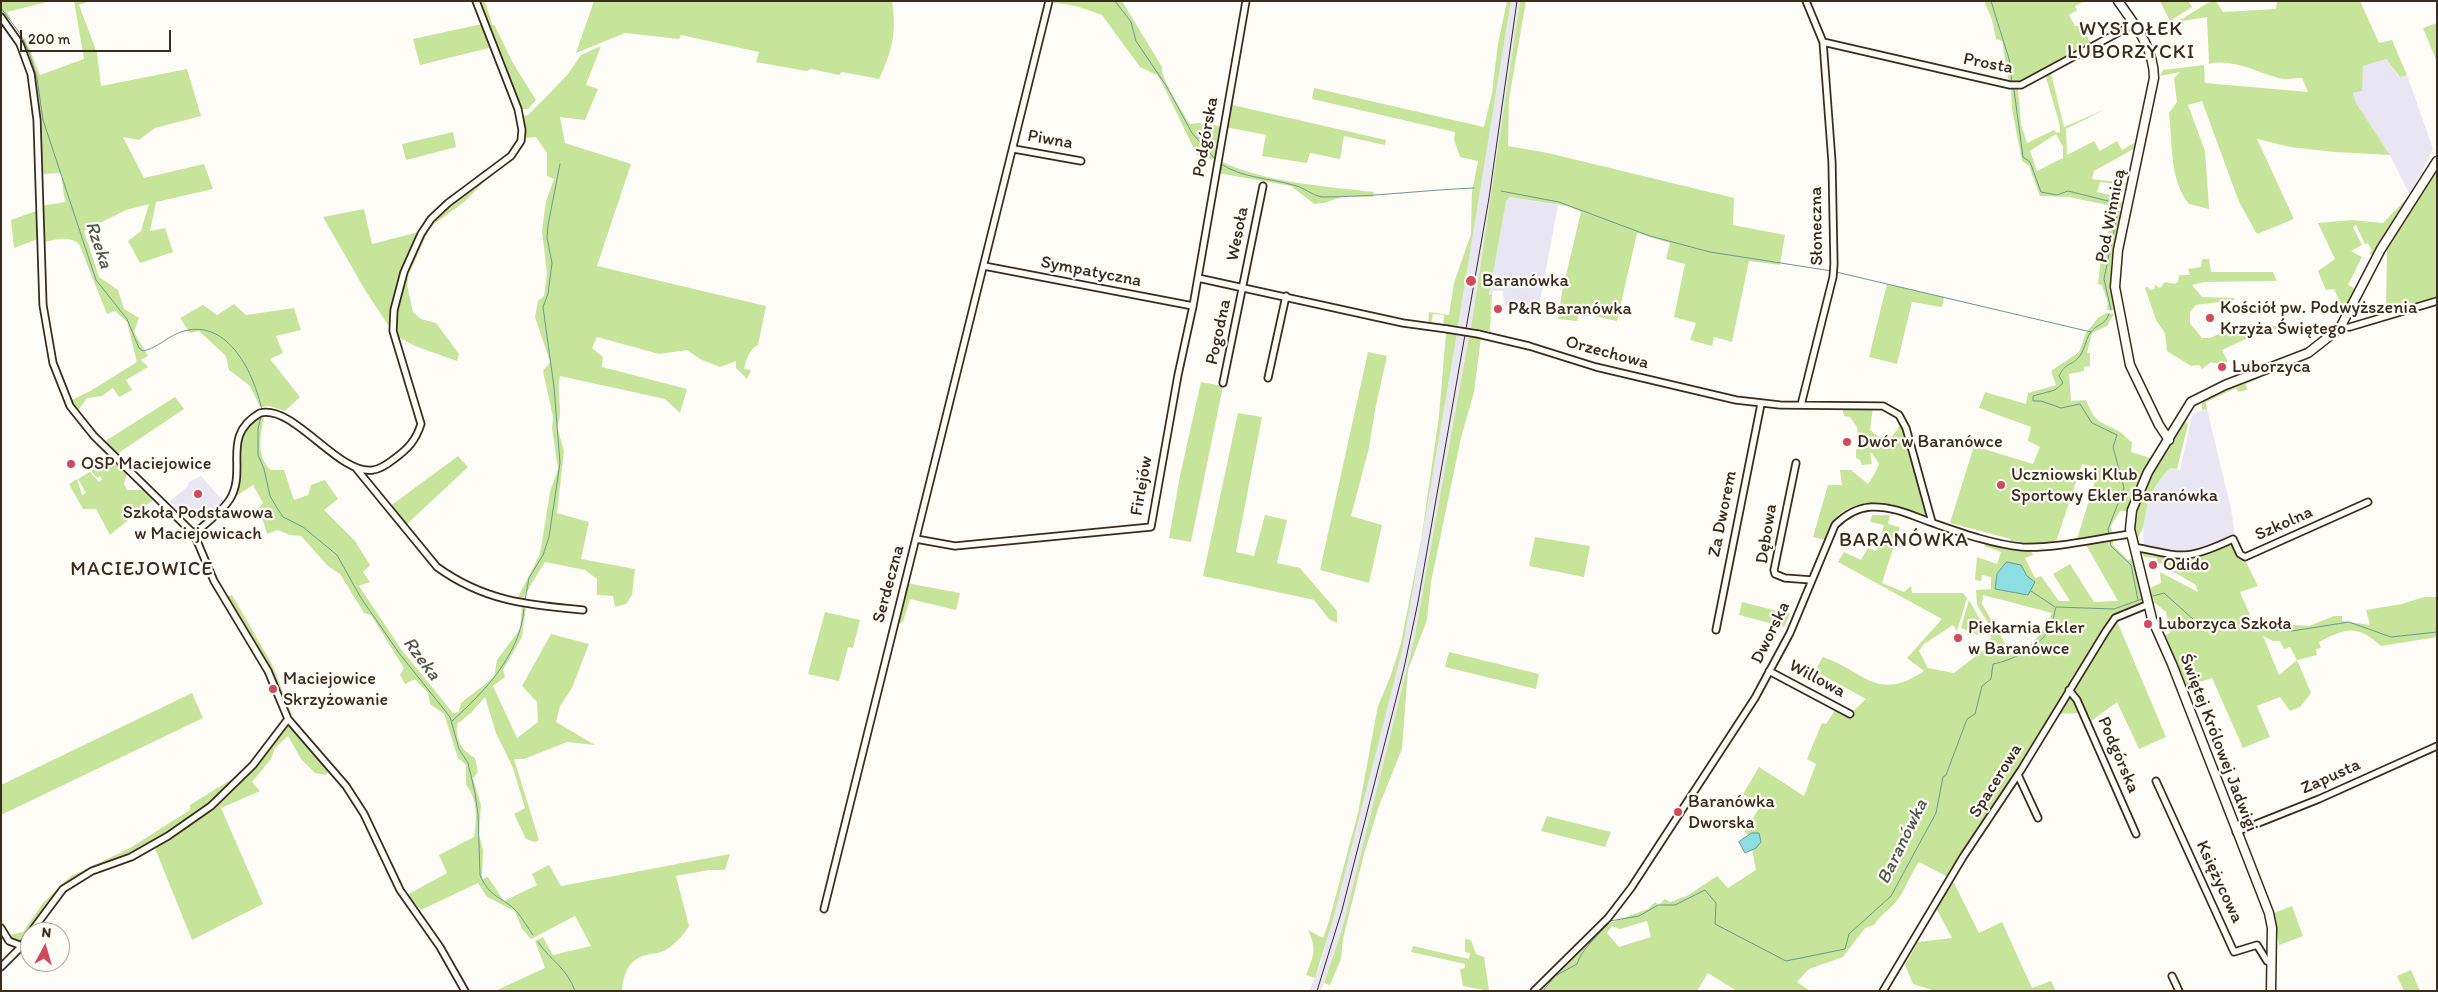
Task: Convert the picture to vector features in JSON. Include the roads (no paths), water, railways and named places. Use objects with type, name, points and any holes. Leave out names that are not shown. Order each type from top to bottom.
[{"type":"street","points":[[355,467],[373,470],[390,462],[417,438],[421,424],[393,331],[394,310],[404,272],[421,234],[431,219],[448,203],[511,156],[521,140],[521,121],[476,1]]},
{"type":"street","name":"Serdeczna","points":[[824,909],[904,578],[916,539],[1014,149],[1049,1]]},
{"type":"street","name":"Podgórska","points":[[1198,278],[1246,1]]},
{"type":"street","name":"Słoneczna","points":[[1801,405],[1833,271],[1832,162],[1823,42],[1806,1]]},
{"type":"street","name":"Pod Winnicą","points":[[2118,1],[2151,54],[2154,78],[2118,250],[2115,286],[2130,365],[2159,425],[2169,440]]},
{"type":"street","points":[[1,17],[20,44],[31,74],[36,120],[43,305],[49,346],[57,376],[70,406],[86,429],[194,534],[214,581],[268,671],[288,719],[346,786],[364,814],[400,890],[440,947],[465,991]]},
{"type":"street","name":"Prosta","points":[[1823,42],[2010,85],[2021,85],[2134,24]]},
{"type":"street","name":"Piwna","points":[[1014,149],[1081,161]]},
{"type":"street","name":"Świętej Królowej Jadwigi","points":[[2271,991],[2270,913],[2156,628],[2148,604],[2131,534],[2130,520],[2133,505],[2148,472],[2186,409],[2198,398],[2308,353],[2340,328],[2381,249],[2437,161]]},
{"type":"street","name":"Wesoła","points":[[1244,288],[1263,186]]},
{"type":"street","name":"Sympatyczna","points":[[984,266],[1193,306]]},
{"type":"street","name":"Orzechowa","points":[[1198,278],[1403,323],[1478,334],[1521,343],[1596,367],[1711,395],[1761,404],[1876,405],[1890,408],[1899,415],[1906,428],[1932,522]]},
{"type":"street","name":"Firlejów","points":[[916,539],[955,546],[1150,527],[1198,278]]},
{"type":"street","name":"Pogodna","points":[[1223,383],[1244,288]]},
{"type":"street","points":[[1268,378],[1286,296]]},
{"type":"street","points":[[2340,328],[2350,327],[2437,301]]},
{"type":"street","name":"Za Dworem","points":[[1716,630],[1761,404]]},
{"type":"street","points":[[194,534],[230,499],[235,472],[236,447],[241,430],[260,413],[278,414],[355,467],[437,567],[453,578],[501,599],[528,605],[583,610]]},
{"type":"street","name":"Dębowa","points":[[1796,463],[1774,570],[1775,574],[1785,578],[1812,580]]},
{"type":"street","name":"Szkolna","points":[[2134,547],[2184,556],[2209,550],[2233,539],[2240,554],[2245,557],[2368,502]]},
{"type":"street","name":"Dworska","points":[[1534,991],[1608,918],[1631,888],[1755,698],[1790,632],[1835,525],[1844,517],[1859,509],[1873,507],[1895,509],[2002,543],[2026,547],[2131,534]]},
{"type":"street","name":"Spacerowa","points":[[1883,991],[1963,857],[2018,775],[2115,618],[2148,604]]},
{"type":"street","name":"Willowa","points":[[1769,671],[1850,714]]},
{"type":"street","name":"Podgórska","points":[[2069,690],[2078,700],[2136,834]]},
{"type":"street","points":[[38,922],[63,889],[92,871],[139,853],[168,836],[211,806],[253,765],[288,719]]},
{"type":"street","name":"Zapusta","points":[[2236,832],[2319,799],[2437,746]]},
{"type":"street","points":[[2018,775],[2038,818]]},
{"type":"street","name":"Księżycowa","points":[[2156,781],[2234,952],[2257,945],[2267,961],[2271,963]]},
{"type":"street","points":[[1,928],[9,941],[20,945]]},
{"type":"street","points":[[1,967],[20,948]]},
{"type":"street","points":[[2172,976],[2179,991]]},
{"type":"water","points":[[2007,562],[2021,565],[2027,576],[2035,582],[2028,595],[1995,589],[1997,574]]},
{"type":"water","points":[[1752,833],[1759,833],[1761,842],[1756,848],[1745,853],[1739,842]]},
{"type":"waterway","points":[[1115,1],[1131,22],[1136,41],[1167,87],[1192,133],[1215,159]]},
{"type":"waterway","points":[[1991,1],[2009,59],[2012,83]]},
{"type":"waterway","name":"Rzeka","points":[[1,8],[21,35],[29,52],[37,78],[43,120],[96,280],[127,319],[139,348],[143,351],[184,331],[200,329],[214,333],[237,352],[246,366],[262,410]]},
{"type":"waterway","points":[[2014,90],[2023,157],[2030,162],[2041,192],[2057,195],[2068,191],[2120,204]]},
{"type":"waterway","points":[[525,600],[529,578],[543,555],[549,537],[560,463],[554,387],[543,307],[548,294],[552,263],[547,238],[548,225],[560,164]]},
{"type":"waterway","points":[[1221,164],[1247,175],[1297,186],[1322,197],[1474,188]]},
{"type":"waterway","points":[[1501,191],[1559,202],[1650,236],[1710,252],[1832,271]]},
{"type":"waterway","points":[[2111,310],[2104,279],[2118,211]]},
{"type":"waterway","points":[[1836,272],[2091,332]]},
{"type":"waterway","points":[[2109,314],[2103,323],[2090,333],[2080,355],[2061,372],[2059,376],[2063,383],[2055,390],[2033,396],[2033,401],[2041,401],[2061,408],[2080,404],[2092,423],[2117,435],[2113,447],[2124,488],[2108,529],[2109,534]]},
{"type":"waterway","name":"Rzeka","points":[[261,416],[258,429],[258,455],[264,469],[270,496],[283,517],[303,527],[337,555],[361,598],[399,653],[450,717],[459,749],[468,763],[475,793],[478,814],[480,875],[488,889],[517,912],[533,935]]},
{"type":"waterway","points":[[2110,541],[2111,546],[2131,565],[2138,600]]},
{"type":"waterway","points":[[2031,591],[2055,607]]},
{"type":"waterway","name":"Baranówka","points":[[2153,596],[2164,593],[2194,620],[2214,626],[2292,631],[2349,622],[2391,637],[2437,632]]},
{"type":"waterway","name":"Baranówka","points":[[1543,991],[1555,976],[1577,964],[1587,947],[1610,921],[1639,916],[1658,905],[1675,905],[1705,890],[1716,903],[1715,924],[1786,961],[1845,949],[1849,934],[1891,896],[1936,813],[1943,777],[1946,775],[1967,719],[1975,714],[1982,686],[1991,679],[1993,664],[2008,660],[2039,642],[2050,627],[2056,607],[2114,609],[2142,599]]},
{"type":"waterway","points":[[452,721],[477,697],[499,671],[516,642],[524,609]]},
{"type":"waterway","name":"Rzeka","points":[[538,942],[568,976],[575,991]]},
{"type":"railway","points":[[1317,991],[1342,910],[1404,668],[1418,602],[1489,198],[1517,1]]},
{"type":"place","name":"Baranówka","points":[[1471,281]]},
{"type":"place","name":"P&R Baranówka","points":[[1498,309]]},
{"type":"place","name":"Kościół pw. Podwyższenia Krzyża Świętego","points":[[2210,318]]},
{"type":"place","name":"Luborzyca","points":[[2222,367]]},
{"type":"place","name":"Dwór w Baranówce","points":[[1847,442]]},
{"type":"place","name":"OSP Maciejowice","points":[[71,464]]},
{"type":"place","name":"Uczniowski Klub Sportowy Ekler Baranówka","points":[[2001,485]]},
{"type":"place","name":"Szkoła Podstawowa w Maciejowicach","points":[[198,494]]},
{"type":"place","name":"Odido","points":[[2153,565]]},
{"type":"place","name":"Luborzyca Szkoła","points":[[2148,624]]},
{"type":"place","name":"Piekarnia Ekler w Baranówce","points":[[1958,638]]},
{"type":"place","name":"Maciejowice Skrzyżowanie","points":[[273,689]]},
{"type":"place","name":"Baranówka Dworska","points":[[1678,812]]},
{"type":"district","name":"WYSIOŁEK LUBORZYCKI","points":[[2131,42]]},
{"type":"district","name":"BARANÓWKA","points":[[1904,541]]},
{"type":"district","name":"MACIEJOWICE","points":[[142,570]]}]
